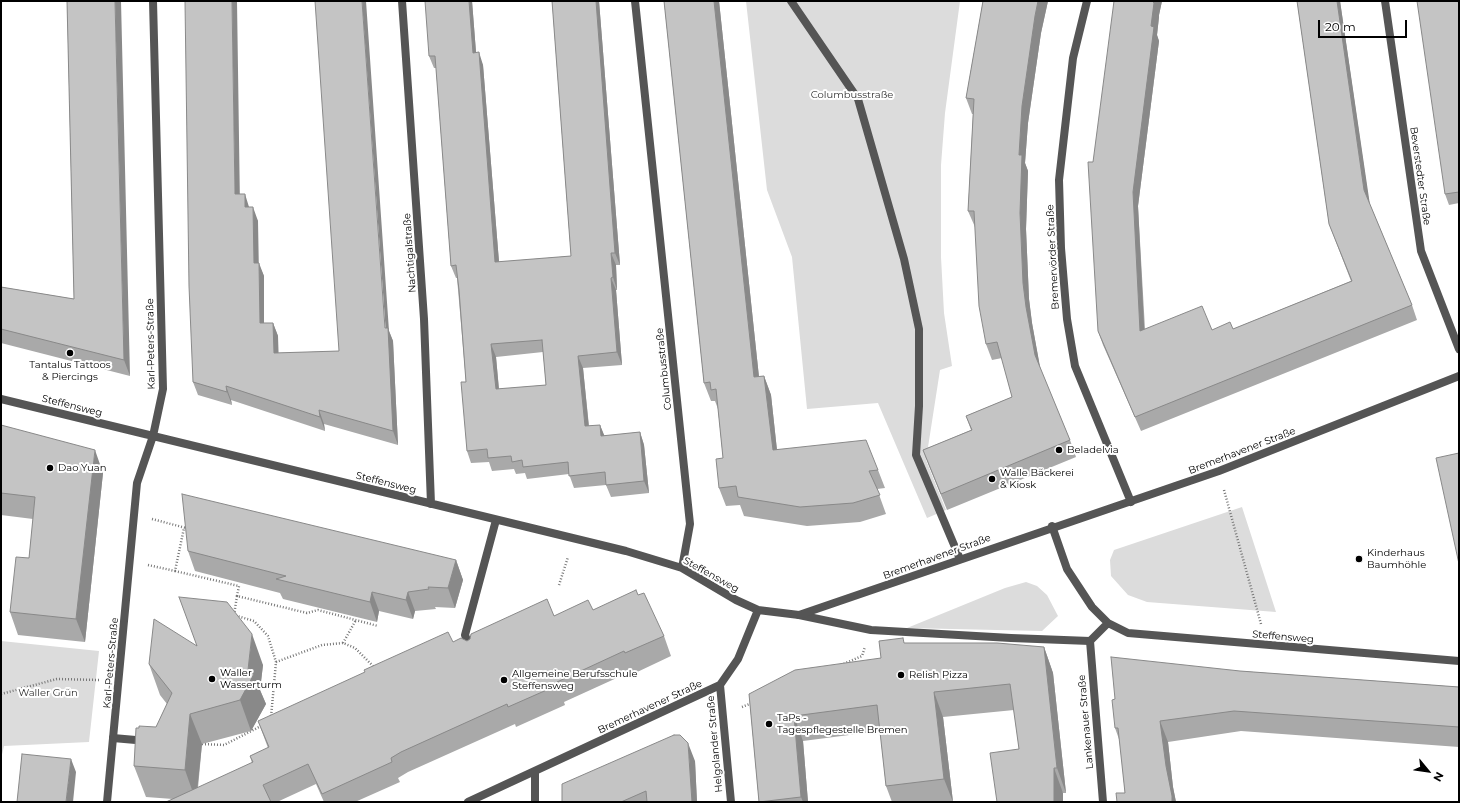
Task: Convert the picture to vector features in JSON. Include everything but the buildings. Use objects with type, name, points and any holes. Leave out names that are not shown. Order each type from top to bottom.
[{"type":"street","name":"Karl-Peters-Straße","points":[[107,802],[137,483],[153,436],[163,389],[153,1]]},
{"type":"street","name":"Nachtigalstraße","points":[[402,1],[424,319],[431,504]]},
{"type":"street","name":"Columbusstraße","points":[[635,1],[690,524],[682,568]]},
{"type":"street","points":[[792,1],[858,99],[904,260],[919,329],[919,406],[916,455],[960,559]]},
{"type":"street","name":"Bremervörder Straße","points":[[1086,1],[1073,58],[1059,180],[1060,248],[1066,319],[1075,366],[1131,502]]},
{"type":"street","name":"Beverstedter Straße","points":[[1385,1],[1421,251],[1459,349]]},
{"type":"street","name":"Bremerhavener Straße","points":[[758,610],[800,615],[1052,526],[1131,502],[1219,470],[1459,376]]},
{"type":"street","name":"Steffensweg","points":[[1,399],[573,539],[682,568],[736,600],[758,610]]},
{"type":"street","points":[[473,656],[465,635],[496,520]]},
{"type":"street","name":"Steffensweg","points":[[1052,526],[1067,569],[1092,607],[1108,623],[1128,633],[1267,646],[1459,661]]},
{"type":"street","points":[[720,685],[738,659],[758,610]]},
{"type":"street","points":[[800,615],[871,630],[1090,641],[1108,623]]},
{"type":"street","name":"Lankenauer Straße","points":[[1090,641],[1103,802]]},
{"type":"street","name":"Bremerhavener Straße","points":[[468,802],[720,685]]},
{"type":"street","name":"Helgolander Straße","points":[[720,685],[731,802]]},
{"type":"street","points":[[113,738],[152,741]]},
{"type":"street","points":[[535,771],[535,802]]},
{"type":"path","points":[[1219,470],[1267,646]]},
{"type":"path","points":[[134,514],[191,529]]},
{"type":"path","points":[[175,571],[184,528]]},
{"type":"path","points":[[559,585],[573,539]]},
{"type":"path","points":[[130,562],[239,586],[234,615],[254,621],[268,636],[276,662],[270,721]]},
{"type":"path","points":[[237,596],[307,613],[318,610],[378,626]]},
{"type":"path","points":[[343,643],[356,620]]},
{"type":"path","points":[[840,665],[862,656],[871,630]]},
{"type":"path","points":[[276,662],[322,645],[343,643],[355,648],[380,673]]},
{"type":"path","points":[[1,694],[57,679],[119,680]]},
{"type":"path","points":[[723,715],[753,703]]},
{"type":"path","points":[[200,744],[224,745],[264,725]]},
{"type":"green space","name":"Columbusstraße","points":[[746,1],[960,1],[945,113],[941,165],[941,257],[944,313],[952,366],[940,370],[926,460],[946,510],[927,518],[878,403],[807,409],[792,257],[767,190]]},
{"type":"green space","points":[[1242,507],[1276,612],[1147,602],[1128,595],[1111,576],[1110,560],[1114,550]]},
{"type":"green space","points":[[1026,582],[1037,586],[1047,595],[1058,616],[1042,631],[907,628],[1005,588]]},
{"type":"green space","name":"Waller Grün","points":[[1,641],[99,651],[89,742],[4,746],[1,759]]},
{"type":"place","name":"Tantalus Tattoos & Piercings","points":[[70,353]]},
{"type":"place","name":"Beladelvia","points":[[1059,450]]},
{"type":"place","name":"Dao Yuan","points":[[50,468]]},
{"type":"place","name":"Walle Bäckerei & Kiosk","points":[[992,479]]},
{"type":"place","name":"Kinderhaus Baumhöhle","points":[[1359,559]]},
{"type":"place","name":"Relish Pizza","points":[[901,675]]},
{"type":"place","name":"Waller Wasserturm","points":[[212,679]]},
{"type":"place","name":"Allgemeine Berufsschule Steffensweg","points":[[504,680]]},
{"type":"place","name":"TaPs - Tagespflegestelle Bremen","points":[[769,724]]}]
